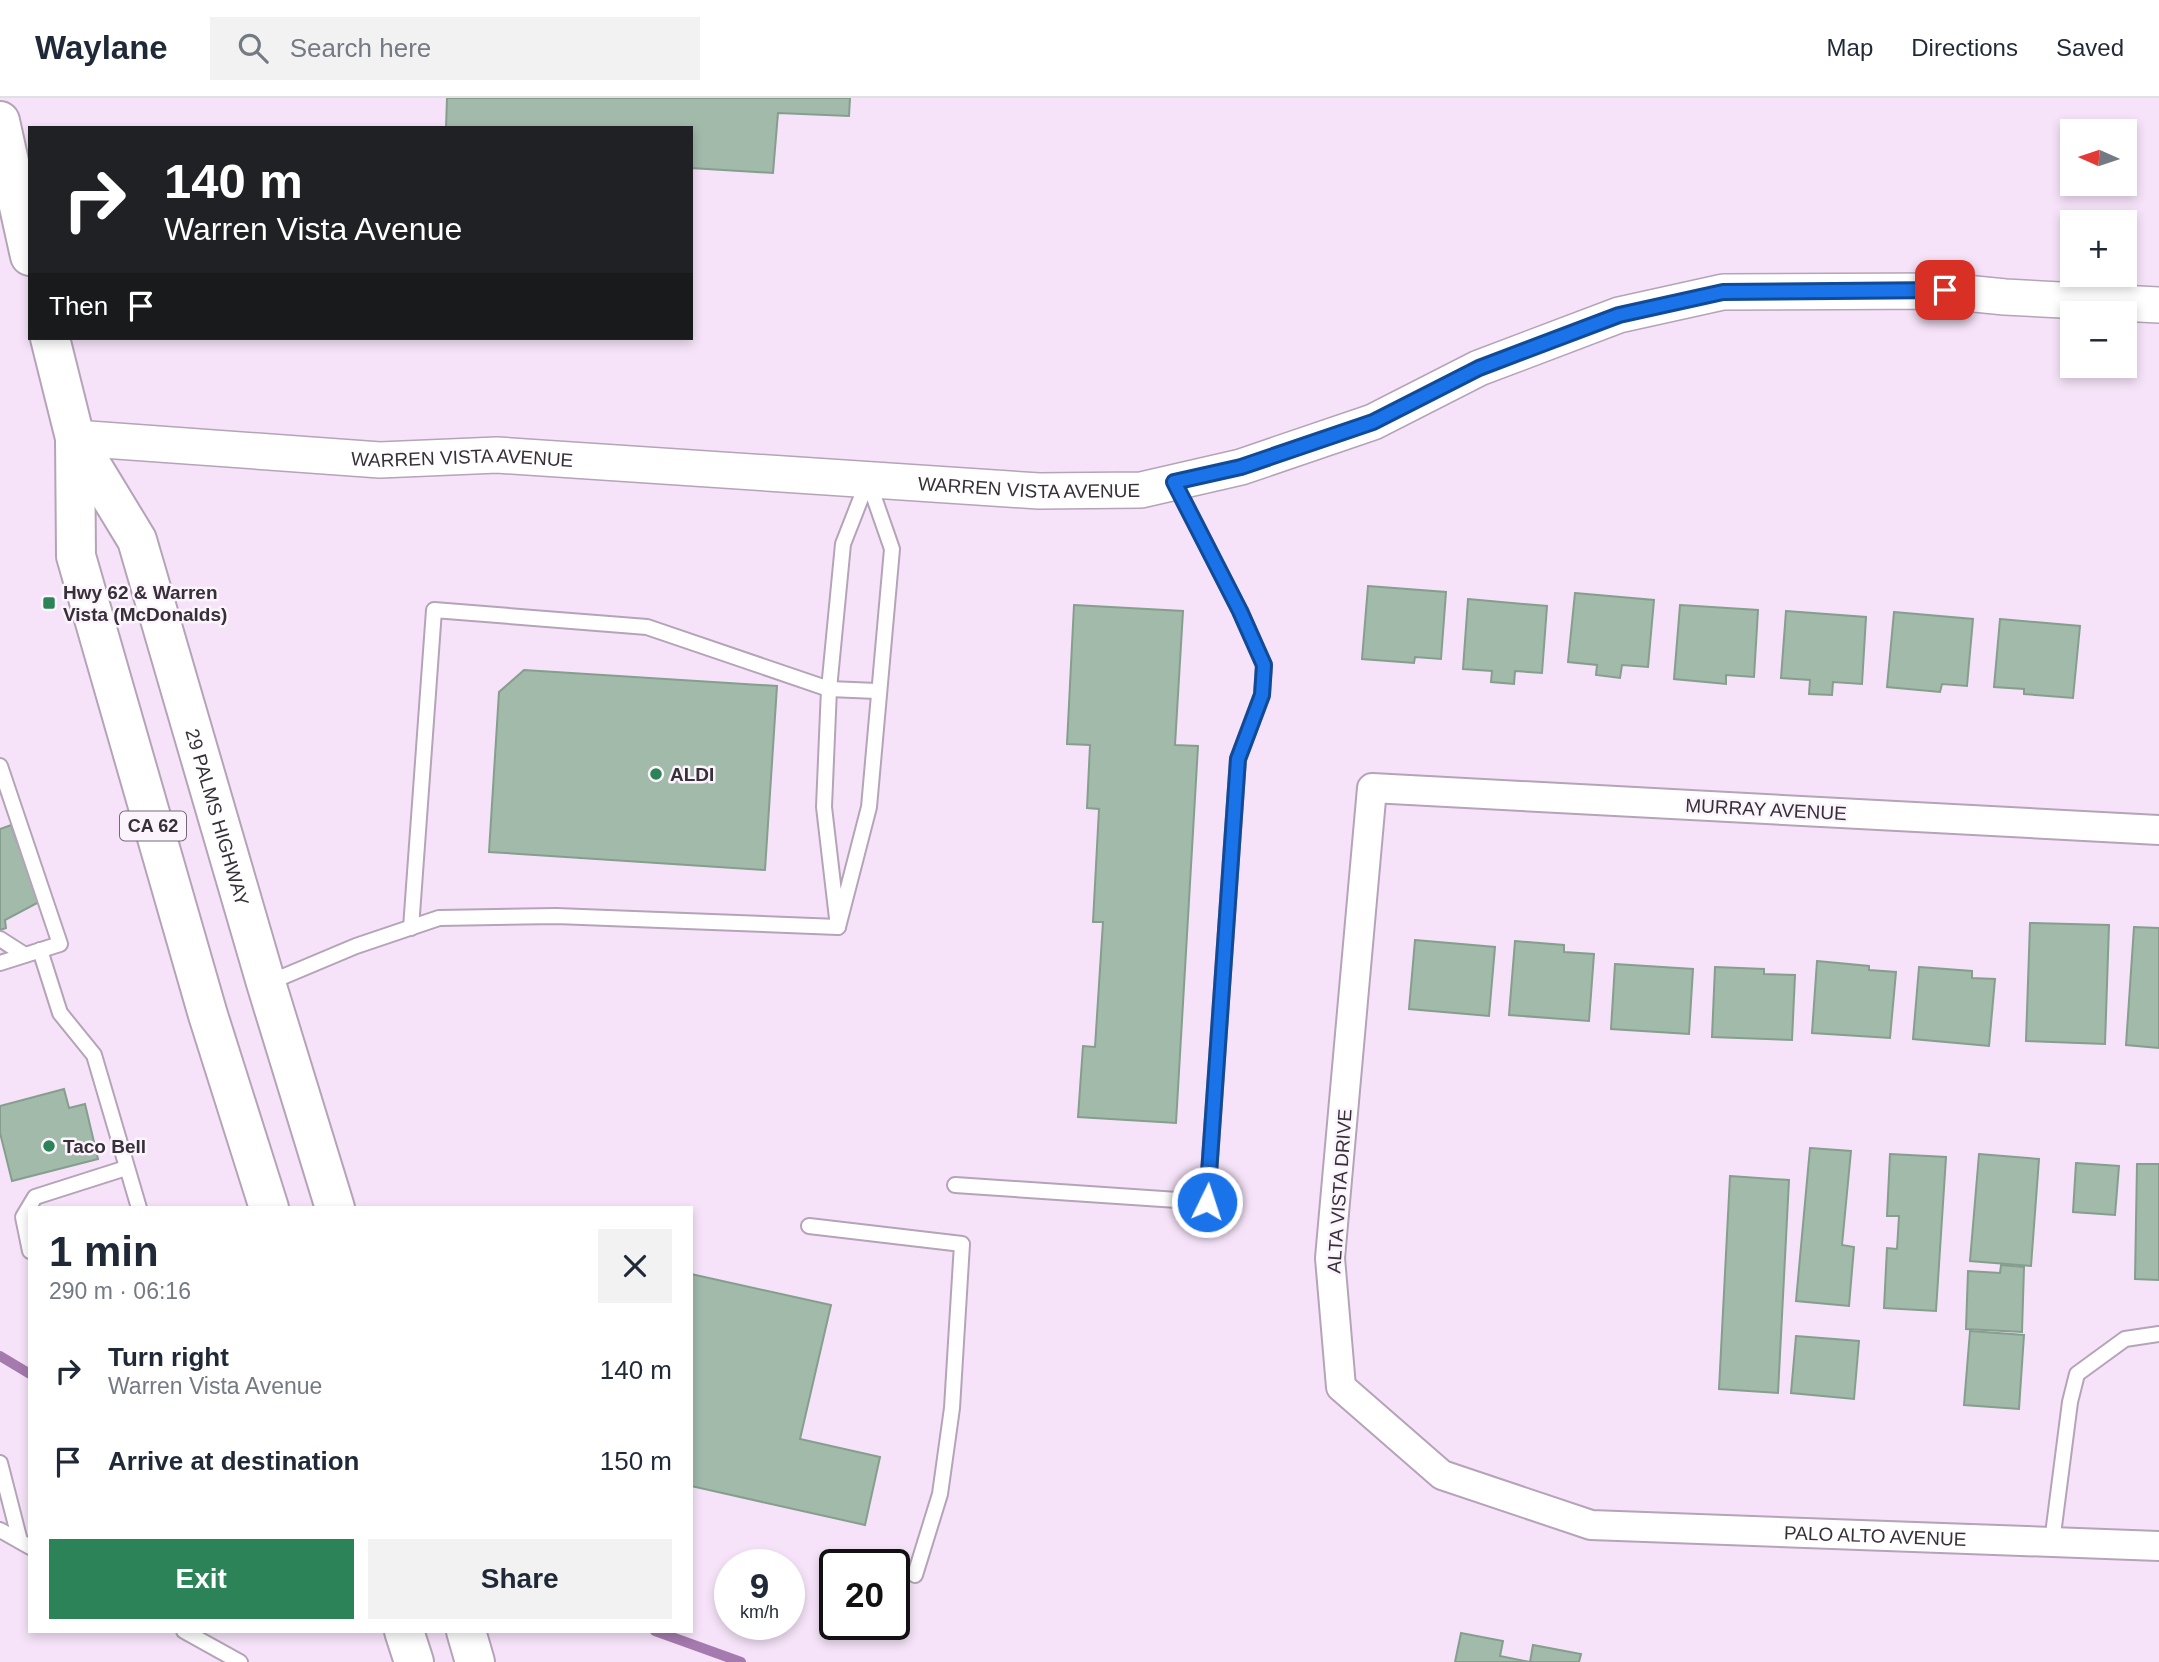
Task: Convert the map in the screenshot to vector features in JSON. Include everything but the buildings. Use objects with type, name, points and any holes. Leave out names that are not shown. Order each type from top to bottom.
[{"type":"main road","points":[[0,121],[28,247]]},
{"type":"main road","name":"29 PALMS HIGHWAY","points":[[50,340],[75,439],[76,556],[208,1015],[268,1206]]},
{"type":"main road","name":"29 PALMS HIGHWAY","points":[[75,439],[137,540],[266,983],[334,1206]]},
{"type":"main road","points":[[405,1633],[414,1662]]},
{"type":"main road","points":[[467,1633],[475,1662]]},
{"type":"street","name":"WARREN VISTA AVENUE","points":[[75,439],[380,460],[497,454],[1039,491],[1141,490],[1241,467],[1373,422],[1479,368],[1619,315],[1723,292],[1945,290],[2005,297],[2159,305]]},
{"type":"street","name":"MURRAY AVENUE","points":[[1372,788],[2159,830]]},
{"type":"street","name":"ALTA VISTA DRIVE","points":[[1372,788],[1331,1258],[1341,1387],[1442,1475],[1591,1525]]},
{"type":"street","name":"PALO ALTO AVENUE","points":[[1591,1525],[2159,1546]]},
{"type":"lane","points":[[838,928],[824,807],[829,689],[843,544],[868,480]]},
{"type":"lane","points":[[838,928],[869,807],[891,549],[868,480]]},
{"type":"lane","points":[[955,1185],[1207,1202],[1238,759],[1262,695],[1264,665],[1240,611],[1174,482]]},
{"type":"lane","points":[[411,928],[434,610],[647,627],[829,689],[877,691]]},
{"type":"lane","points":[[0,766],[60,944],[0,963]]},
{"type":"lane","points":[[266,983],[356,946],[439,918],[556,916],[838,928]]},
{"type":"lane","points":[[0,939],[25,955]]},
{"type":"lane","points":[[40,950],[60,1013],[94,1055],[138,1206]]},
{"type":"lane","points":[[30,1206],[35,1197],[126,1168]]},
{"type":"lane","points":[[28,1209],[23,1217],[28,1241]]},
{"type":"lane","points":[[809,1227],[962,1244],[952,1408],[940,1493],[915,1575]]},
{"type":"lane","points":[[2052,1542],[2070,1402],[2077,1374],[2125,1339],[2159,1334]]},
{"type":"lane","points":[[0,1464],[25,1544]]},
{"type":"lane","points":[[0,1530],[25,1544]]},
{"type":"lane","points":[[188,1633],[240,1662]]},
{"type":"waterway","points":[[0,1356],[28,1373]]},
{"type":"waterway","points":[[661,1633],[741,1662]]},
{"type":"place","name":"Hwy 62 & Warren Vista (McDonalds)","points":[[49,603]]},
{"type":"place","name":"ALDI","points":[[656,774]]},
{"type":"place","name":"Taco Bell","points":[[49,1146]]},
{"type":"route","points":[[1207,1202],[1238,759],[1262,695],[1264,665],[1240,611],[1174,482],[1241,467],[1373,422],[1479,368],[1619,315],[1723,292],[1945,290]]}]
